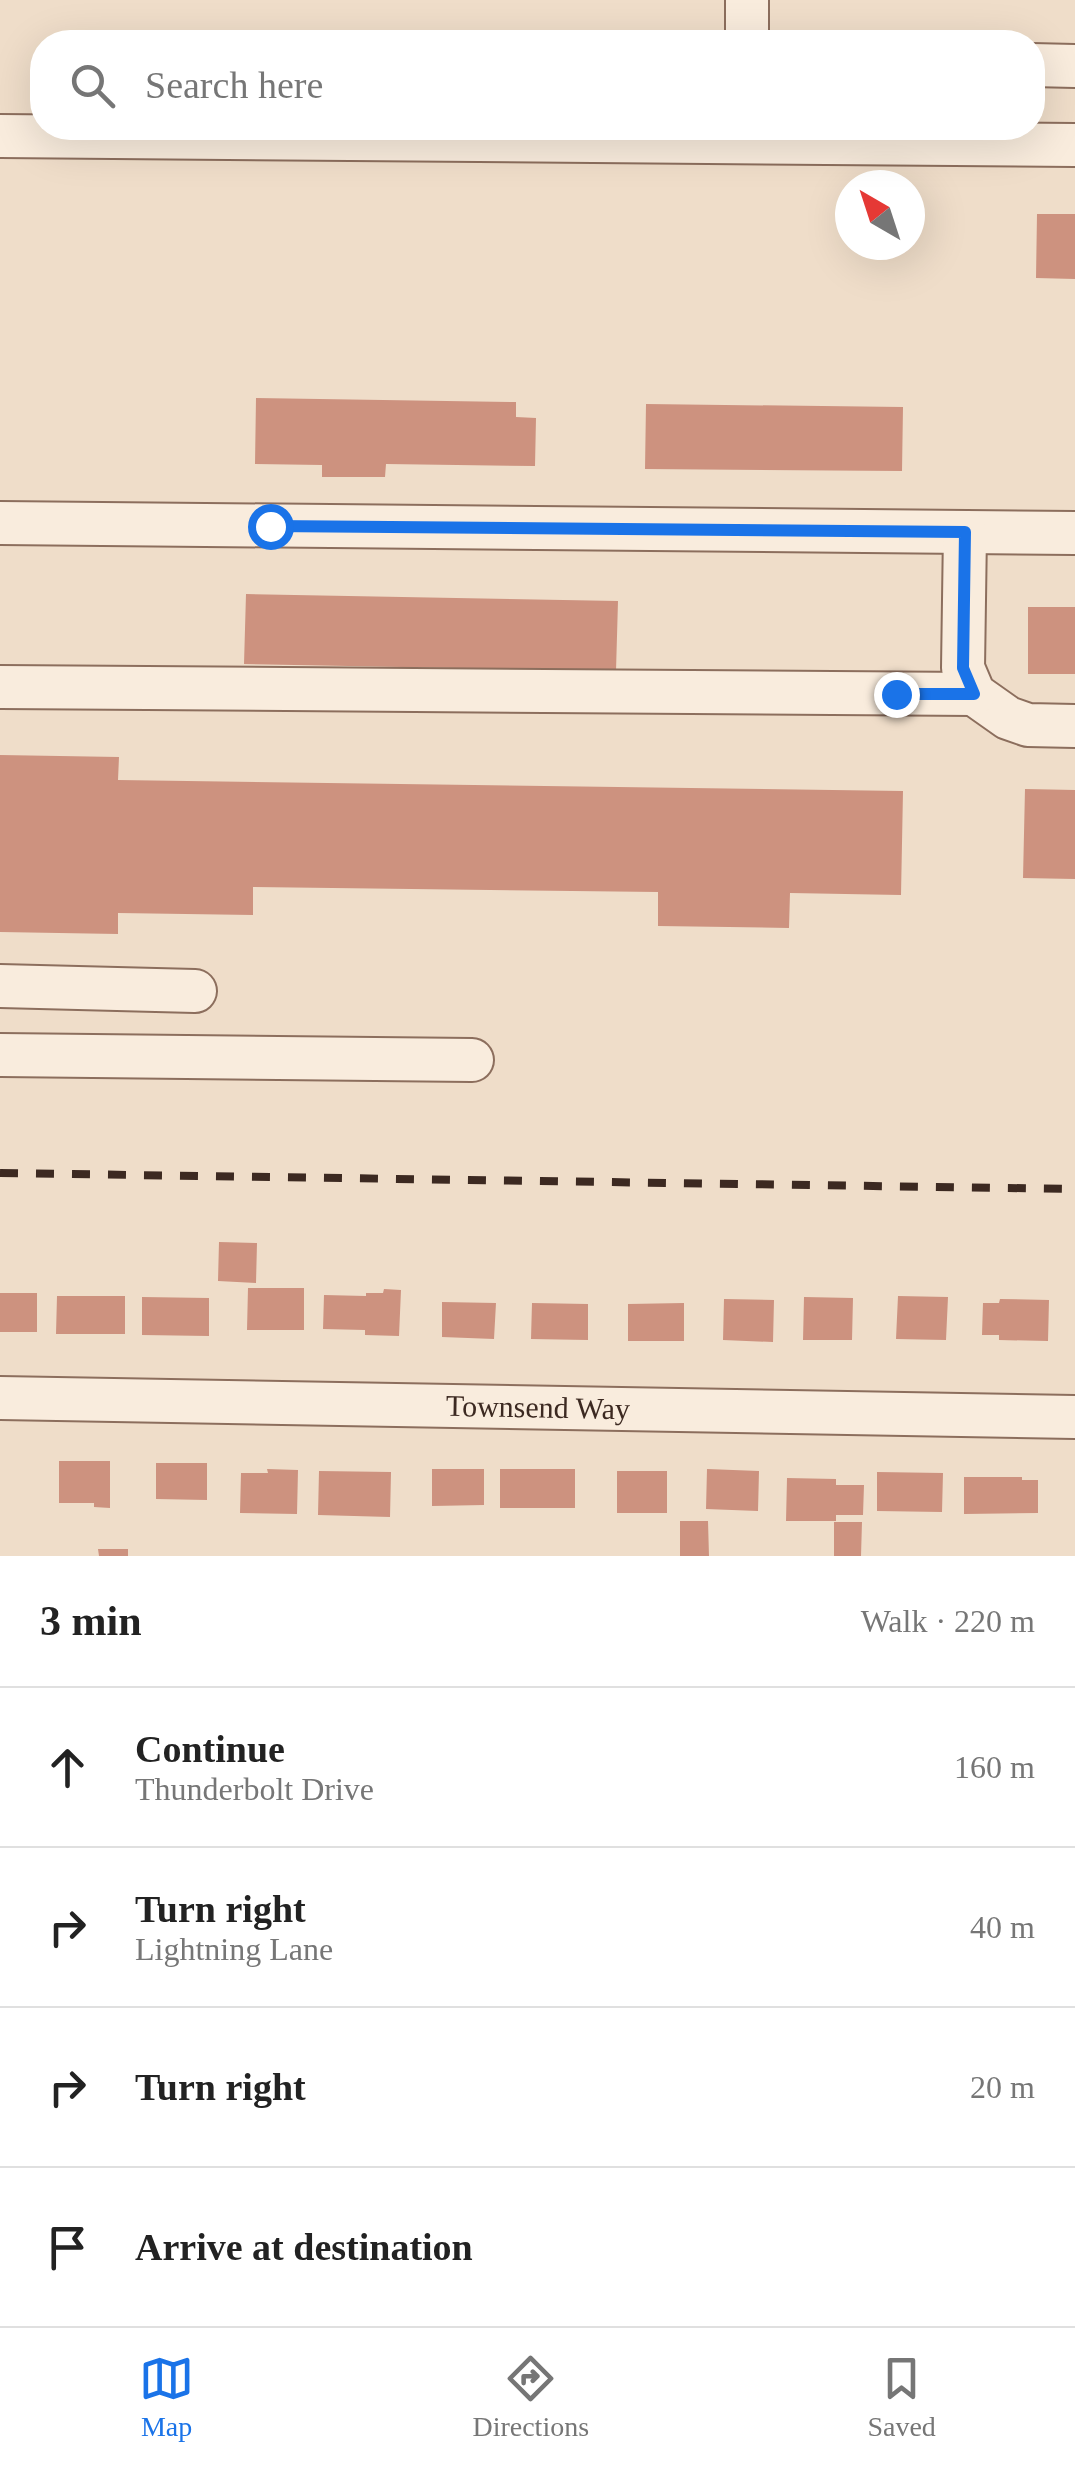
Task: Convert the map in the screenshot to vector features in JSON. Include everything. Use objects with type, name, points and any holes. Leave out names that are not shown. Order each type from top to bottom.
[{"type":"street","points":[[747,0],[748,30]]},
{"type":"street","points":[[1045,66],[1075,66]]},
{"type":"street","points":[[0,136],[30,136]]},
{"type":"street","points":[[912,140],[1075,145]]},
{"type":"street","points":[[0,523],[1075,532]]},
{"type":"street","points":[[965,532],[963,668],[974,694],[1008,718],[1028,725],[1075,726]]},
{"type":"street","points":[[0,687],[974,694]]},
{"type":"street","points":[[0,986],[194,991]]},
{"type":"street","points":[[0,1056],[472,1060]]},
{"type":"street","name":"Townsend Way","points":[[0,1398],[1075,1417]]},
{"type":"building","points":[[1037,214],[1075,214],[1075,279],[1036,278]]},
{"type":"building","points":[[256,398],[516,402],[516,417],[536,418],[535,466],[386,464],[385,477],[322,477],[322,465],[255,464]]},
{"type":"building","points":[[646,404],[903,407],[902,471],[645,469]]},
{"type":"building","points":[[246,594],[618,601],[616,671],[244,664]]},
{"type":"building","points":[[1028,607],[1075,607],[1075,674],[1028,674]]},
{"type":"building","points":[[0,755],[119,757],[118,780],[903,791],[901,895],[790,893],[789,928],[658,926],[658,892],[253,887],[253,915],[118,913],[118,934],[0,932]]},
{"type":"building","points":[[1025,789],[1075,790],[1075,879],[1023,878]]},
{"type":"building","points":[[219,1242],[257,1243],[256,1283],[218,1281]]},
{"type":"building","points":[[248,1288],[304,1288],[304,1330],[247,1330]]},
{"type":"building","points":[[384,1289],[401,1290],[399,1336],[323,1329],[324,1295],[366,1296],[383,1293]]},
{"type":"building","points":[[0,1293],[37,1293],[37,1332],[0,1332]]},
{"type":"building","points":[[57,1296],[125,1296],[125,1334],[56,1334]]},
{"type":"building","points":[[898,1296],[948,1297],[946,1340],[896,1339]]},
{"type":"building","points":[[142,1297],[209,1298],[209,1336],[142,1335]]},
{"type":"building","points":[[804,1297],[853,1298],[852,1340],[803,1340]]},
{"type":"building","points":[[724,1299],[774,1300],[773,1342],[723,1340]]},
{"type":"building","points":[[1000,1299],[1049,1300],[1048,1341],[999,1340],[999,1335],[982,1335],[983,1303],[999,1303]]},
{"type":"building","points":[[442,1302],[496,1303],[494,1339],[442,1337]]},
{"type":"building","points":[[532,1303],[588,1304],[588,1340],[531,1339]]},
{"type":"building","points":[[684,1303],[684,1341],[628,1341],[628,1304]]},
{"type":"building","points":[[59,1461],[110,1461],[110,1508],[94,1507],[94,1503],[59,1503]]},
{"type":"building","points":[[156,1463],[207,1463],[207,1500],[156,1499]]},
{"type":"building","points":[[267,1469],[298,1470],[297,1514],[240,1513],[241,1473],[268,1473]]},
{"type":"building","points":[[432,1469],[484,1469],[484,1505],[432,1506]]},
{"type":"building","points":[[500,1469],[575,1469],[575,1508],[500,1508]]},
{"type":"building","points":[[707,1469],[759,1471],[758,1511],[706,1509]]},
{"type":"building","points":[[319,1471],[391,1472],[390,1517],[318,1515]]},
{"type":"building","points":[[617,1471],[667,1471],[667,1513],[617,1513]]},
{"type":"building","points":[[877,1472],[943,1473],[942,1512],[877,1511]]},
{"type":"building","points":[[964,1477],[1038,1480],[1038,1513],[964,1514]]},
{"type":"building","points":[[787,1478],[836,1479],[836,1485],[864,1485],[863,1515],[836,1515],[836,1521],[786,1521]]},
{"type":"building","points":[[680,1521],[708,1521],[709,1556],[680,1556]]},
{"type":"building","points":[[834,1522],[862,1522],[861,1556],[834,1556]]},
{"type":"building","points":[[98,1549],[128,1549],[128,1556],[99,1556]]},
{"type":"railway","points":[[0,1173],[1075,1189]]},
{"type":"route","points":[[270,526],[965,532],[963,668],[974,694],[896,694]]}]
